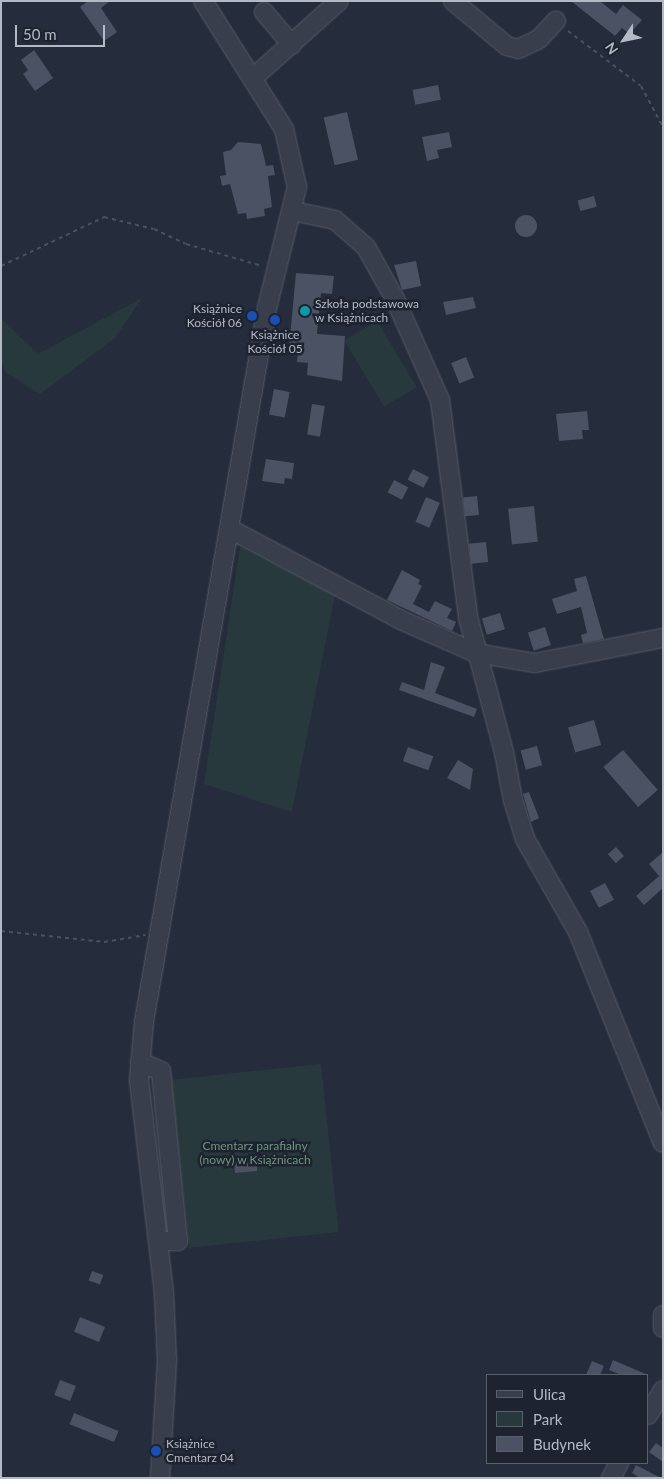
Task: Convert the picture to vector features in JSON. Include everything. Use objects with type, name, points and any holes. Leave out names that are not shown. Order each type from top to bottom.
[{"type":"street","points":[[160,1478],[167,1360],[158,1241],[139,1081],[140,1062],[160,934],[276,271],[293,211],[297,187],[284,130],[203,1]]},
{"type":"street","points":[[253,78],[339,1]]},
{"type":"street","points":[[452,1],[507,46],[518,49],[538,38],[556,21]]},
{"type":"street","points":[[264,12],[292,45]]},
{"type":"street","points":[[293,211],[335,220],[366,247],[395,299],[440,400],[468,617],[525,839],[578,932],[663,1143]]},
{"type":"street","points":[[230,529],[401,620],[476,653],[536,664],[663,638]]},
{"type":"street","points":[[663,1315],[663,1328]]},
{"type":"street","points":[[649,1413],[663,1390]]},
{"type":"street","points":[[611,1478],[618,1464]]},
{"type":"path","points":[[556,21],[641,86],[663,127]]},
{"type":"path","points":[[1,266],[104,217],[154,229],[186,244],[276,271]]},
{"type":"path","points":[[1,931],[104,942],[160,934]]},
{"type":"green space","points":[[142,298],[115,338],[40,394],[5,372],[1,362],[1,318],[38,354]]},
{"type":"green space","points":[[377,321],[417,387],[384,407],[344,341]]},
{"type":"green space","points":[[240,547],[335,595],[292,812],[204,784]]},
{"type":"green space","name":"Cmentarz parafialny (nowy) w Książnicach","points":[[321,1064],[339,1232],[189,1248],[172,1080]]},
{"type":"building","points":[[88,1],[110,1],[101,8],[117,32],[104,41],[80,7]]},
{"type":"building","points":[[571,1],[600,1],[616,14],[623,5],[642,20],[633,30],[627,32],[622,28],[615,36]]},
{"type":"building","points":[[34,50],[53,78],[35,91],[23,74],[28,70],[21,60]]},
{"type":"building","points":[[438,85],[441,100],[415,105],[412,90]]},
{"type":"building","points":[[347,112],[358,160],[335,165],[324,117]]},
{"type":"building","points":[[449,132],[452,147],[437,150],[439,158],[427,161],[422,137]]},
{"type":"building","points":[[238,142],[261,144],[266,166],[273,165],[275,175],[268,176],[272,207],[264,209],[265,216],[247,219],[246,213],[238,214],[230,184],[222,186],[220,176],[226,175],[223,152],[231,150]]},
{"type":"building","points":[[594,196],[597,207],[580,211],[578,200]]},
{"type":"building","points":[[526,215],[534,218],[537,226],[534,234],[526,237],[518,234],[515,226],[518,218]]},
{"type":"building","points":[[416,261],[421,286],[402,290],[394,265]]},
{"type":"building","points":[[296,273],[334,276],[332,294],[321,293],[317,334],[345,336],[342,381],[307,375],[308,363],[297,362],[298,349],[289,348]]},
{"type":"building","points":[[473,297],[476,308],[446,315],[443,302]]},
{"type":"building","points":[[466,357],[474,377],[459,383],[451,363]]},
{"type":"building","points":[[274,389],[290,392],[285,418],[269,415]]},
{"type":"building","points":[[312,404],[325,406],[320,437],[307,435]]},
{"type":"building","points":[[587,411],[589,430],[582,430],[583,439],[559,441],[556,414]]},
{"type":"building","points":[[266,459],[294,463],[292,479],[285,478],[284,484],[262,481]]},
{"type":"building","points":[[413,469],[429,477],[424,488],[408,480]]},
{"type":"building","points":[[394,480],[408,487],[402,500],[388,492]]},
{"type":"building","points":[[477,496],[479,515],[465,516],[463,497]]},
{"type":"building","points":[[426,497],[440,503],[429,528],[415,522]]},
{"type":"building","points":[[534,506],[538,542],[512,545],[508,509]]},
{"type":"building","points":[[486,542],[488,562],[471,564],[469,544]]},
{"type":"building","points":[[402,570],[420,580],[418,584],[422,586],[413,604],[429,612],[435,601],[452,609],[447,618],[456,622],[452,631],[387,600]]},
{"type":"building","points":[[586,576],[604,639],[583,643],[581,635],[587,633],[581,607],[557,614],[552,599],[577,591],[574,579]]},
{"type":"building","points":[[500,613],[505,629],[487,635],[482,619]]},
{"type":"building","points":[[545,627],[551,645],[534,651],[528,633]]},
{"type":"building","points":[[431,662],[445,667],[435,693],[477,709],[474,717],[399,690],[402,682],[424,690]]},
{"type":"building","points":[[594,720],[601,745],[575,752],[568,727]]},
{"type":"building","points":[[537,746],[542,765],[526,770],[521,750]]},
{"type":"building","points":[[408,747],[433,756],[428,770],[403,761]]},
{"type":"building","points":[[623,750],[658,790],[638,807],[603,767]]},
{"type":"building","points":[[458,760],[473,769],[470,790],[447,778]]},
{"type":"building","points":[[529,792],[539,818],[531,822],[523,794]]},
{"type":"building","points":[[616,847],[624,856],[616,863],[608,854]]},
{"type":"building","points":[[663,852],[663,888],[644,905],[636,896],[659,876],[649,864]]},
{"type":"building","points":[[605,883],[614,900],[599,908],[590,891]]},
{"type":"building","points":[[234,1160],[257,1161],[257,1171],[235,1173]]},
{"type":"building","points":[[92,1271],[103,1275],[100,1285],[89,1280]]},
{"type":"building","points":[[80,1317],[105,1327],[99,1342],[74,1332]]},
{"type":"building","points":[[613,1360],[646,1374],[619,1374],[609,1370]]},
{"type":"building","points":[[592,1361],[604,1366],[600,1374],[586,1374]]},
{"type":"building","points":[[60,1380],[76,1386],[70,1401],[54,1395]]},
{"type":"building","points":[[74,1413],[119,1431],[114,1442],[70,1424]]},
{"type":"building","points":[[656,1443],[663,1448],[663,1462],[649,1452]]},
{"type":"building","points":[[636,1465],[661,1478],[640,1478],[632,1473]]},
{"type":"place","name":"Szkoła podstawowa w Książnicach","points":[[305,311]]},
{"type":"place","name":"Książnice Kościół 06","points":[[252,316]]},
{"type":"place","name":"Książnice Kościół 05","points":[[275,320]]},
{"type":"place","name":"Książnice Cmentarz 04","points":[[156,1451]]}]
